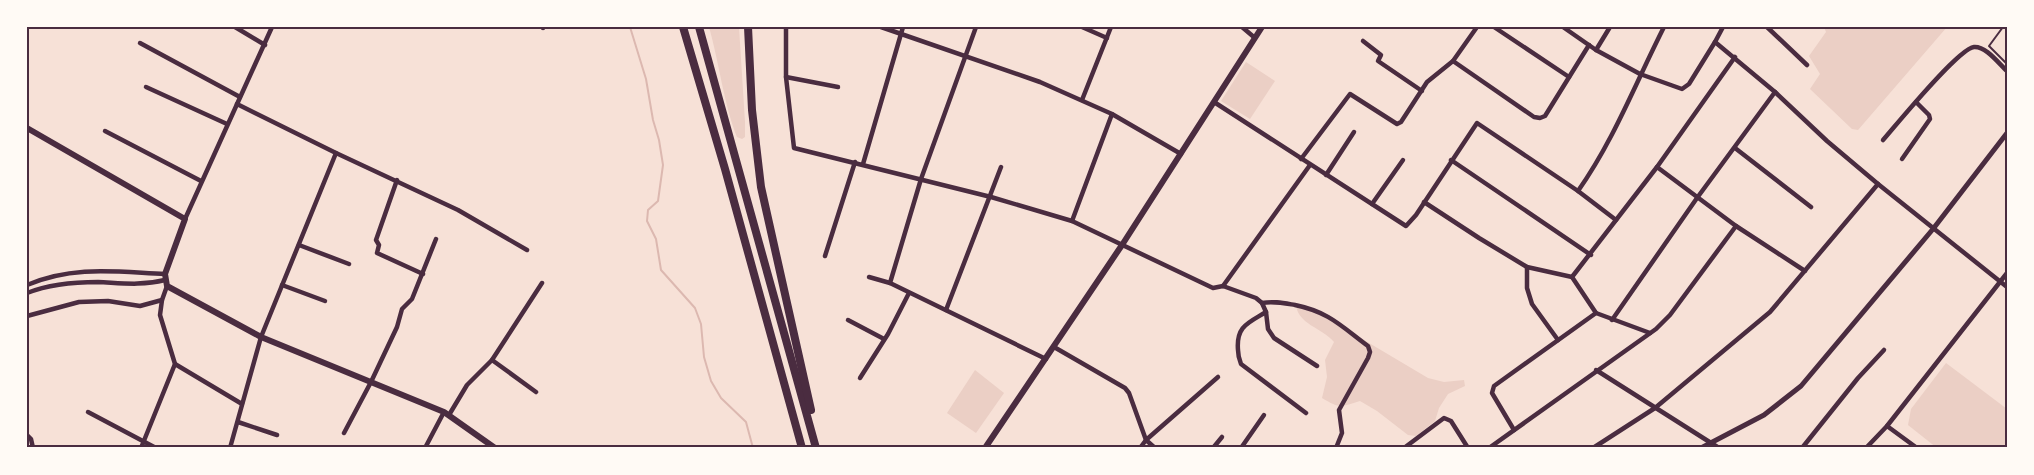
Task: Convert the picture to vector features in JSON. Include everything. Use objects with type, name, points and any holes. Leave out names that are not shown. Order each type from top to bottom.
[{"type":"highway","points":[[681,27],[728,180],[802,448]]},
{"type":"highway","points":[[699,27],[818,448]]},
{"type":"highway","points":[[748,27],[752,110],[761,186],[818,448]]},
{"type":"main road","points":[[985,448],[1122,245],[1263,27]]},
{"type":"main road","points":[[27,128],[185,219],[166,280],[261,337],[446,413],[495,448]]},
{"type":"street","points":[[235,27],[265,45]]},
{"type":"street","points":[[185,219],[272,27]]},
{"type":"street","points":[[786,27],[786,77],[794,148],[991,196],[1072,220],[1214,288],[1223,286],[1256,298],[1262,303],[1268,328],[1274,338],[1317,366]]},
{"type":"street","points":[[881,27],[1026,77],[1082,100],[1112,114],[1181,153]]},
{"type":"street","points":[[863,164],[903,27]]},
{"type":"street","points":[[890,283],[921,179],[976,27]]},
{"type":"street","points":[[1082,27],[1107,38]]},
{"type":"street","points":[[1082,100],[1112,27]]},
{"type":"street","points":[[1242,27],[1255,38]]},
{"type":"street","points":[[1301,159],[1350,94],[1399,124],[1432,77],[1453,61],[1477,27]]},
{"type":"street","points":[[1494,27],[1569,77]]},
{"type":"street","points":[[1563,27],[1596,50],[1640,74],[1682,88],[1686,88],[1723,27]]},
{"type":"street","points":[[1596,50],[1610,27]]},
{"type":"street","points":[[1578,191],[1594,168],[1616,128],[1664,27]]},
{"type":"street","points":[[1767,27],[1807,65]]},
{"type":"street","points":[[1363,41],[1381,56],[1378,61],[1422,91]]},
{"type":"street","points":[[1715,42],[1735,57],[1878,184],[2007,287]]},
{"type":"street","points":[[140,43],[240,97]]},
{"type":"street","points":[[1453,61],[1534,117],[1540,118],[1545,116],[1589,45]]},
{"type":"street","points":[[1883,140],[1964,51],[1971,48],[1982,49],[2007,71]]},
{"type":"street","points":[[1572,277],[1657,167],[1735,57]]},
{"type":"street","points":[[786,77],[838,87]]},
{"type":"street","points":[[146,87],[227,124]]},
{"type":"street","points":[[1612,320],[1697,198],[1775,92]]},
{"type":"street","points":[[1214,102],[1407,226],[1476,123],[1578,191],[1616,220]]},
{"type":"street","points":[[1902,159],[1930,119],[1916,102]]},
{"type":"street","points":[[237,104],[458,210],[527,250]]},
{"type":"street","points":[[1072,220],[1112,114]]},
{"type":"street","points":[[105,131],[201,181]]},
{"type":"street","points":[[1326,176],[1354,132]]},
{"type":"street","points":[[1701,448],[1764,415],[1801,386],[1933,229],[2007,133]]},
{"type":"street","points":[[1735,148],[1811,207]]},
{"type":"street","points":[[230,448],[261,337],[336,153]]},
{"type":"street","points":[[1372,204],[1403,160]]},
{"type":"street","points":[[1451,160],[1591,255]]},
{"type":"street","points":[[825,256],[855,162]]},
{"type":"street","points":[[1223,286],[1310,165]]},
{"type":"street","points":[[946,310],[1001,167]]},
{"type":"street","points":[[1657,167],[1697,198],[1805,272]]},
{"type":"street","points":[[397,180],[376,240],[379,244],[377,253],[423,274]]},
{"type":"street","points":[[1593,448],[1655,408],[1770,312],[1878,184]]},
{"type":"street","points":[[1424,202],[1527,267],[1572,277],[1596,313],[1650,333]]},
{"type":"street","points":[[1489,448],[1650,333],[1670,315],[1737,226]]},
{"type":"street","points":[[344,432],[397,327],[402,309],[412,299],[436,239]]},
{"type":"street","points":[[300,245],[349,264]]},
{"type":"street","points":[[1527,267],[1527,288],[1532,303],[1558,340]]},
{"type":"street","points":[[27,285],[42,278],[107,270],[147,273],[166,280]]},
{"type":"street","points":[[81,272],[81,283]]},
{"type":"street","points":[[147,273],[147,284]]},
{"type":"street","points":[[1866,448],[1887,426],[2007,273]]},
{"type":"street","points":[[869,277],[890,283],[1046,359]]},
{"type":"street","points":[[27,292],[42,287],[81,283],[147,284],[166,280]]},
{"type":"street","points":[[141,448],[175,364],[160,315],[166,280]]},
{"type":"street","points":[[425,448],[446,413],[467,385],[492,360],[542,283]]},
{"type":"street","points":[[282,285],[325,301]]},
{"type":"street","points":[[860,378],[909,293]]},
{"type":"street","points":[[27,316],[79,302],[108,301],[140,306],[162,300]]},
{"type":"street","points":[[1262,303],[1278,302],[1314,309],[1325,314],[1368,346],[1370,352],[1368,358],[1339,410],[1342,433],[1336,448]]},
{"type":"street","points":[[1266,312],[1242,327],[1237,340],[1239,361],[1306,413]]},
{"type":"street","points":[[1514,430],[1492,393],[1494,386],[1596,313]]},
{"type":"street","points":[[848,320],[884,339]]},
{"type":"street","points":[[1054,347],[1125,388],[1129,393],[1146,440],[1155,448]]},
{"type":"street","points":[[1802,448],[1858,378],[1884,350]]},
{"type":"street","points":[[492,360],[536,392]]},
{"type":"street","points":[[175,364],[242,404]]},
{"type":"street","points":[[1596,370],[1719,448]]},
{"type":"street","points":[[1140,448],[1146,440],[1218,377]]},
{"type":"street","points":[[88,412],[156,448]]},
{"type":"street","points":[[1241,448],[1264,415]]},
{"type":"street","points":[[1404,448],[1444,418],[1451,422],[1468,448]]},
{"type":"street","points":[[238,422],[276,435]]},
{"type":"street","points":[[1887,426],[1917,448]]},
{"type":"street","points":[[27,435],[31,439],[33,448]]},
{"type":"street","points":[[1213,448],[1222,437]]},
{"type":"lane","points":[[2003,27],[1989,46],[2007,64]]},
{"type":"shaded area","points":[[709,27],[739,27],[745,122],[745,137],[742,139],[737,137],[729,111]]},
{"type":"shaded area","points":[[1824,27],[1947,27],[1858,130],[1852,129],[1810,89],[1820,74],[1809,56],[1826,32]]},
{"type":"shaded area","points":[[1246,62],[1275,81],[1250,119],[1221,101]]},
{"type":"shaded area","points":[[1296,303],[1305,305],[1428,378],[1444,382],[1464,380],[1465,386],[1448,394],[1439,408],[1435,421],[1416,436],[1408,435],[1360,401],[1344,406],[1333,404],[1322,398],[1327,377],[1325,360],[1334,342],[1300,316]]},
{"type":"shaded area","points":[[1946,363],[2007,409],[2007,448],[1937,448],[1908,425],[1911,409]]},
{"type":"shaded area","points":[[975,370],[1004,393],[976,433],[947,413]]},
{"type":"waterway","points":[[630,27],[646,79],[663,165],[658,201],[648,210],[647,221],[656,239],[661,270],[695,308],[701,324],[704,357],[711,381],[721,398],[746,422],[753,448]]}]
